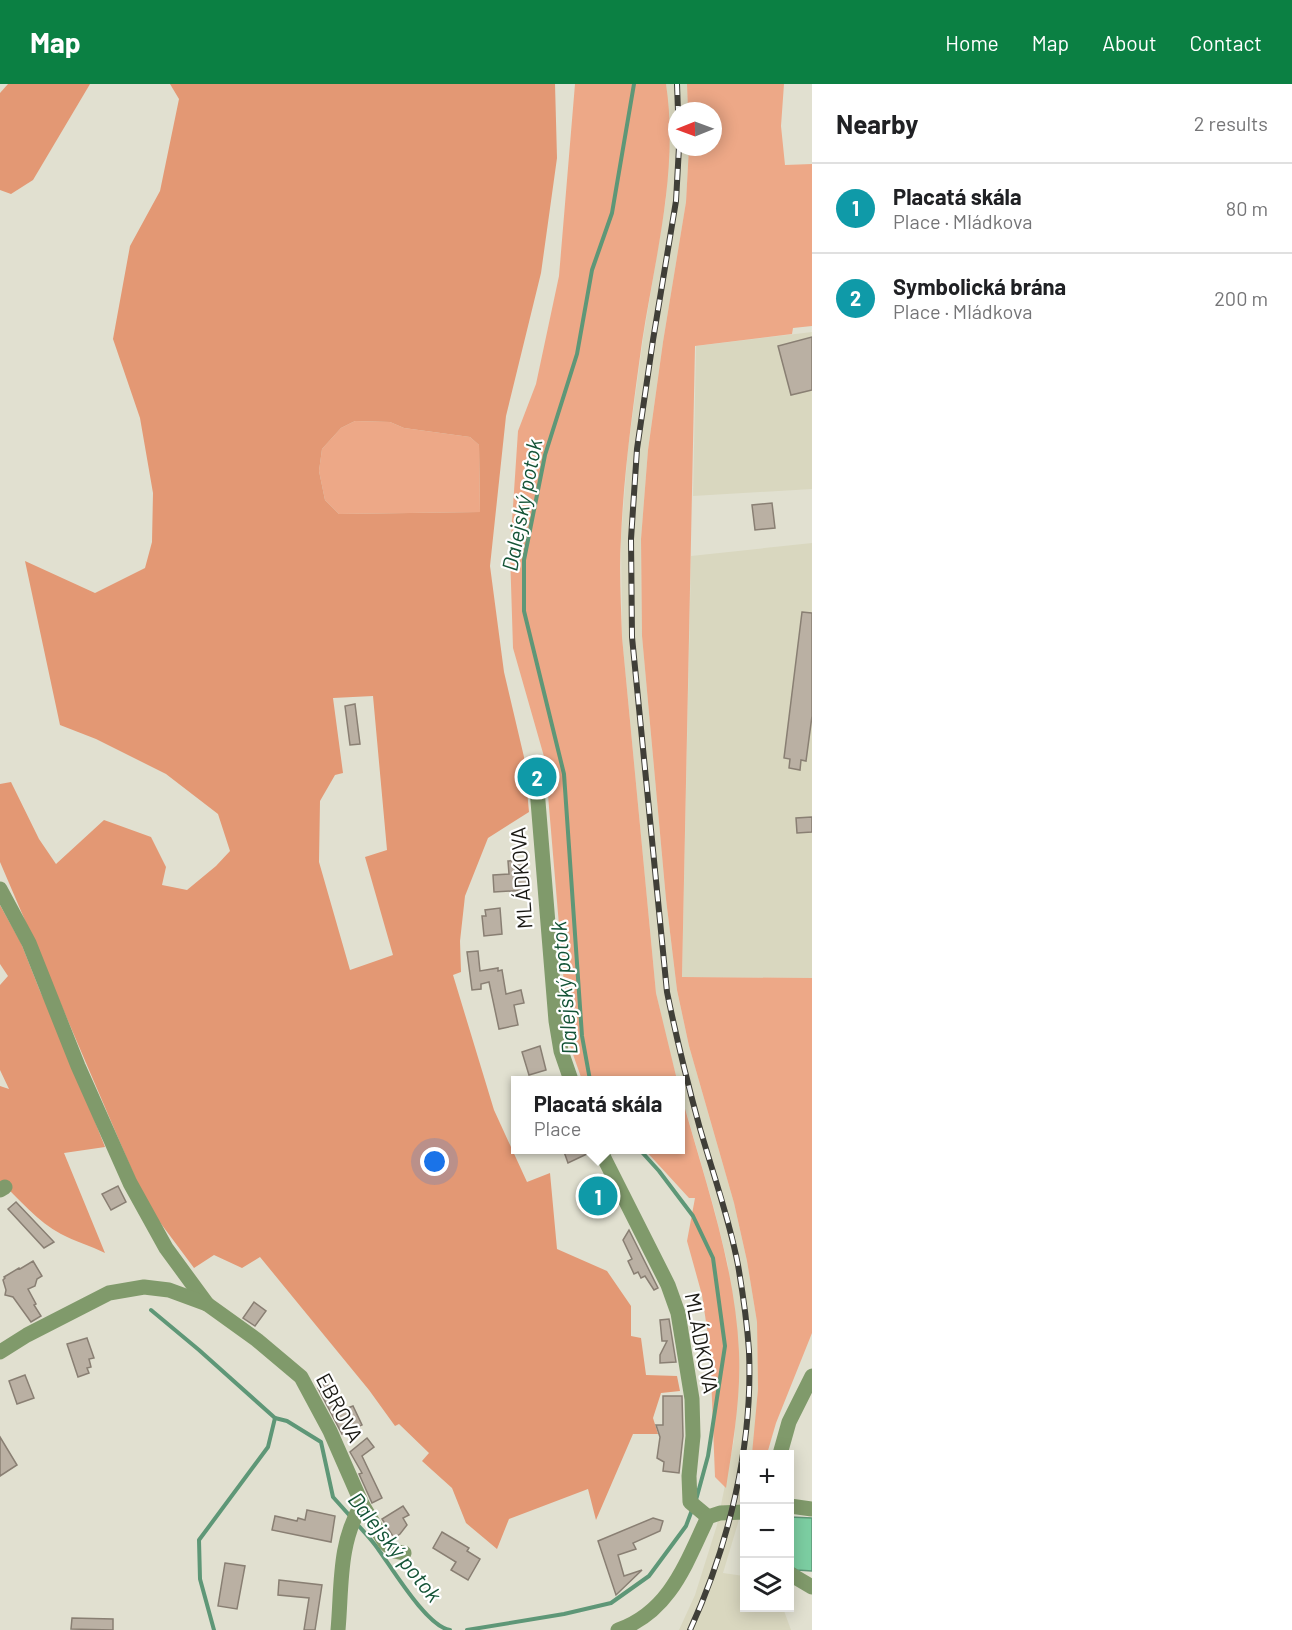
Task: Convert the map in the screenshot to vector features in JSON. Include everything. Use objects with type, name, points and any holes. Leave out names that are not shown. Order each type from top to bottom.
[{"type":"street","name":"MLÁDKOVA","points":[[536,777],[556,1021],[561,1050],[570,1076]]},
{"type":"street","points":[[0,889],[29,943],[78,1066],[130,1183],[166,1248],[207,1304]]},
{"type":"street","name":"MLÁDKOVA","points":[[602,1154],[668,1285],[678,1313],[692,1399],[693,1436],[689,1476],[699,1509]]},
{"type":"street","points":[[0,1352],[27,1335],[109,1293],[144,1287],[169,1290],[207,1304]]},
{"type":"street","name":"EBROVA","points":[[207,1304],[258,1340],[301,1377],[330,1431],[360,1508],[385,1543],[394,1551],[404,1553]]},
{"type":"street","points":[[781,1450],[789,1422],[812,1376]]},
{"type":"street","points":[[338,1630],[343,1553],[350,1526],[360,1508]]},
{"type":"street","points":[[618,1630],[633,1625],[657,1608],[673,1587],[699,1509],[720,1513],[740,1512]]},
{"type":"street","points":[[794,1577],[812,1587]]},
{"type":"shaded area","points":[[8,84],[90,84],[33,180],[11,194],[0,190],[0,93]]},
{"type":"shaded area","points":[[170,84],[555,84],[557,158],[541,273],[506,416],[490,566],[504,672],[524,757],[529,812],[488,838],[465,896],[460,941],[461,972],[453,975],[494,1110],[511,1147],[511,1154],[514,1154],[527,1182],[550,1173],[557,1249],[607,1271],[631,1306],[631,1336],[641,1338],[646,1375],[677,1376],[680,1391],[661,1393],[653,1418],[658,1434],[633,1434],[596,1520],[588,1489],[509,1519],[497,1549],[466,1523],[452,1488],[422,1461],[429,1453],[399,1424],[395,1426],[369,1390],[260,1257],[242,1268],[214,1255],[194,1268],[156,1217],[137,1182],[0,862],[0,784],[11,782],[39,839],[56,864],[104,820],[151,837],[166,867],[162,885],[187,890],[230,851],[218,814],[166,774],[96,739],[60,725],[25,561],[95,593],[145,568],[152,542],[153,493],[140,418],[113,339],[130,246],[160,191],[179,99]],"holes":[[[355,421],[390,422],[404,428],[470,437],[479,445],[480,512],[339,514],[325,500],[319,471],[322,449],[341,428]],[[373,696],[387,850],[365,857],[393,955],[350,970],[319,862],[320,801],[335,775],[343,773],[333,698]]]},
{"type":"shaded area","points":[[575,84],[666,84],[670,156],[668,181],[629,439],[622,512],[620,574],[622,637],[656,993],[676,1076],[581,1076],[569,1043],[545,760],[513,648],[510,552],[518,431],[536,384],[559,276]]},
{"type":"shaded area","points":[[666,84],[687,84],[688,102],[668,102],[668,124]]},
{"type":"shaded area","points":[[687,84],[784,84],[781,126],[785,165],[812,164],[812,326],[793,328],[792,334],[695,346],[682,977],[812,978],[812,1333],[776,1423],[768,1450],[752,1450],[758,1389],[757,1322],[747,1261],[734,1203],[689,1046],[677,990],[666,899],[642,636],[641,539],[648,450],[686,202],[689,156],[722,156],[722,102],[688,102]]},
{"type":"shaded area","points":[[668,156],[689,156],[686,202],[648,450],[641,539],[642,636],[666,899],[677,990],[689,1046],[734,1203],[757,1322],[758,1389],[754,1442],[753,1450],[740,1450],[740,1516],[723,1573],[740,1575],[740,1612],[784,1612],[791,1630],[679,1630],[695,1595],[717,1525],[734,1440],[738,1388],[728,1265],[685,1108],[685,1076],[676,1076],[656,993],[622,637],[621,538],[628,448],[666,199]]},
{"type":"shaded area","points":[[812,332],[812,489],[693,496],[696,346]]},
{"type":"shaded area","points":[[355,421],[390,422],[404,428],[470,437],[479,445],[480,512],[339,514],[325,500],[319,471],[322,449],[341,428]]},
{"type":"shaded area","points":[[812,543],[812,978],[682,977],[691,556]]},
{"type":"shaded area","points":[[0,905],[21,943],[105,1147],[64,1153],[105,1253],[66,1237],[53,1229],[37,1217],[0,1181],[0,1086],[9,1089],[0,1070],[0,985],[8,976],[0,964]]},
{"type":"shaded area","points":[[685,1108],[725,1254],[736,1319],[739,1386],[726,1488],[715,1477],[710,1349],[702,1295],[687,1241],[695,1198],[689,1198],[649,1154],[685,1154]]},
{"type":"shaded area","points":[[794,1517],[812,1518],[812,1571],[794,1568]]},
{"type":"building","points":[[812,337],[812,390],[791,395],[778,346]]},
{"type":"building","points":[[772,503],[775,528],[755,530],[752,505]]},
{"type":"building","points":[[802,612],[812,613],[812,716],[806,761],[801,760],[800,770],[789,768],[790,759],[784,758]]},
{"type":"building","points":[[355,704],[360,744],[350,745],[345,706]]},
{"type":"building","points":[[812,817],[812,832],[797,833],[796,818]]},
{"type":"building","points":[[525,860],[527,890],[494,892],[493,875],[509,874],[508,861]]},
{"type":"building","points":[[500,908],[502,934],[484,936],[482,916],[486,916],[485,910]]},
{"type":"building","points":[[478,951],[480,971],[498,968],[498,971],[502,970],[506,994],[521,990],[524,1003],[514,1005],[518,1025],[499,1029],[489,982],[481,984],[481,989],[472,990],[467,952]]},
{"type":"building","points":[[540,1046],[546,1070],[529,1075],[522,1052]]},
{"type":"building","points":[[565,1154],[587,1154],[568,1163]]},
{"type":"building","points":[[118,1186],[126,1202],[111,1210],[102,1194]]},
{"type":"building","points":[[16,1202],[54,1242],[44,1248],[8,1209]]},
{"type":"building","points":[[629,1230],[658,1288],[654,1290],[645,1276],[641,1278],[638,1272],[634,1274],[628,1261],[632,1259],[623,1240]]},
{"type":"building","points":[[33,1261],[42,1276],[37,1279],[35,1286],[28,1289],[41,1316],[31,1322],[13,1297],[5,1295],[3,1280],[4,1277]]},
{"type":"building","points":[[254,1302],[266,1311],[255,1326],[243,1318]]},
{"type":"building","points":[[669,1319],[676,1362],[660,1363],[660,1355],[667,1341],[662,1341],[660,1320]]},
{"type":"building","points":[[87,1338],[94,1358],[89,1359],[91,1367],[87,1368],[89,1373],[78,1377],[67,1344]]},
{"type":"building","points":[[25,1375],[34,1398],[17,1404],[9,1381]]},
{"type":"building","points":[[327,1383],[329,1388],[333,1386],[345,1409],[353,1406],[362,1425],[342,1434],[318,1388]]},
{"type":"building","points":[[663,1396],[682,1396],[683,1436],[679,1473],[663,1471],[664,1462],[657,1458],[660,1437],[656,1425],[663,1425]]},
{"type":"building","points":[[0,1437],[17,1465],[0,1476]]},
{"type":"building","points":[[367,1438],[374,1447],[362,1456],[382,1498],[372,1503],[359,1474],[362,1473],[350,1452]]},
{"type":"building","points":[[403,1506],[409,1515],[403,1518],[407,1525],[394,1538],[382,1519]]},
{"type":"building","points":[[307,1510],[335,1516],[331,1542],[272,1530],[275,1516],[297,1521],[298,1518],[305,1520]]},
{"type":"building","points":[[653,1518],[663,1521],[660,1531],[633,1543],[636,1549],[618,1555],[624,1576],[642,1570],[616,1595],[598,1541]]},
{"type":"building","points":[[442,1532],[469,1548],[467,1551],[480,1559],[468,1580],[451,1570],[456,1562],[433,1548]]},
{"type":"building","points":[[225,1563],[245,1566],[237,1609],[218,1606]]},
{"type":"building","points":[[279,1580],[322,1585],[315,1630],[304,1630],[309,1598],[278,1595]]},
{"type":"building","points":[[72,1618],[113,1619],[113,1630],[71,1629]]},
{"type":"waterway","name":"Dalejský potok","points":[[589,1076],[582,1036],[564,774],[524,611],[524,560],[545,455],[577,354],[592,270],[612,213],[634,84]]},
{"type":"waterway","name":"Dalejský potok","points":[[644,1154],[693,1216],[713,1258],[725,1346],[708,1456],[696,1500]]},
{"type":"waterway","points":[[151,1310],[275,1418]]},
{"type":"waterway","name":"Dalejský potok","points":[[214,1630],[200,1579],[199,1540],[268,1447],[275,1418],[287,1421],[321,1442],[333,1497],[350,1516]]},
{"type":"waterway","name":"Dalejský potok","points":[[467,1630],[564,1614],[611,1603],[649,1576],[686,1526],[692,1510]]},
{"type":"waterway","name":"Dalejský potok","points":[[357,1524],[421,1608],[431,1619],[450,1630]]},
{"type":"railway","points":[[677,84],[678,102]]},
{"type":"railway","points":[[678,156],[676,201],[637,449],[631,539],[632,637],[667,992],[695,1108],[734,1247],[749,1351],[747,1422],[736,1494],[716,1564],[690,1630]]},
{"type":"place","name":"Symbolická brána","points":[[537,777]]},
{"type":"place","name":"Placatá skála","points":[[598,1196]]}]
